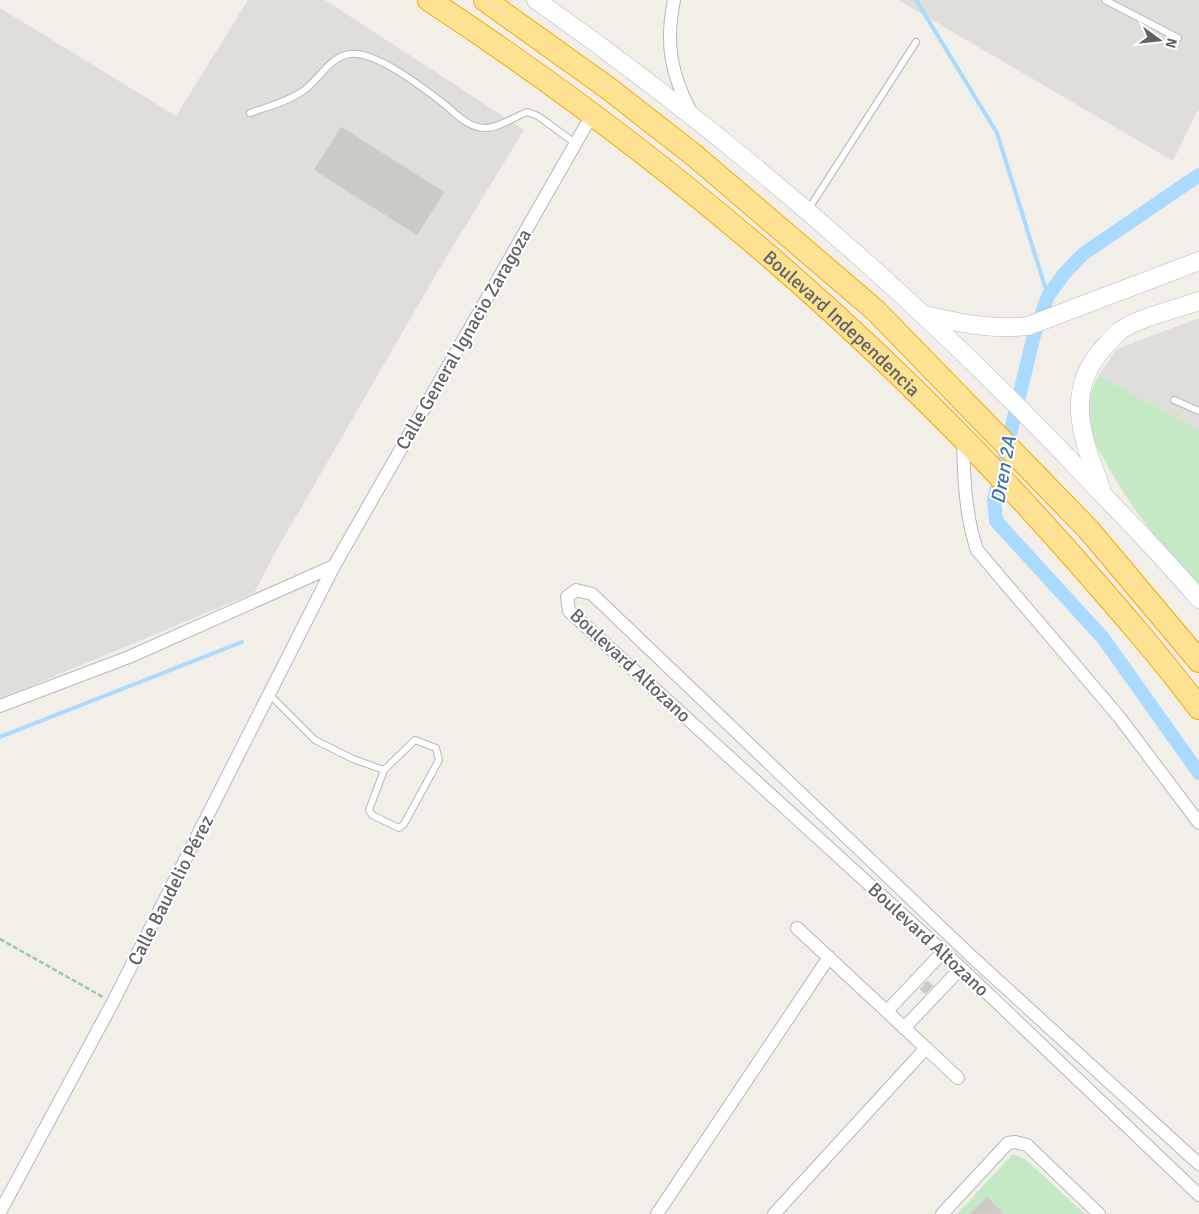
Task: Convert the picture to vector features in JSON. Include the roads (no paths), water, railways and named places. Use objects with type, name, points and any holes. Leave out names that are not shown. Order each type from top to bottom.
[{"type":"highway","name":"Boulevard Independencia","points":[[429,0],[593,112],[725,217],[804,284],[910,383],[1013,489],[1120,611],[1199,708]]},
{"type":"highway","name":"Boulevard Independencia","points":[[485,0],[608,88],[740,193],[874,310],[1088,528],[1199,661]]},
{"type":"main road","points":[[536,0],[695,118],[808,210],[925,315],[1104,495],[1199,599]]},
{"type":"main road","points":[[925,315],[977,326],[1007,329],[1028,326],[1199,261]]},
{"type":"main road","points":[[1104,495],[1080,426],[1079,396],[1085,374],[1094,358],[1120,331],[1199,301]]},
{"type":"street","points":[[674,0],[671,17],[671,62],[676,82],[695,118]]},
{"type":"street","name":"Calle General Ignacio Zaragoza","points":[[334,566],[593,112]]},
{"type":"street","points":[[963,437],[964,496],[976,550],[1120,718],[1199,823]]},
{"type":"street","points":[[0,706],[130,656],[334,566]]},
{"type":"street","name":"Calle Baudelio Pérez","points":[[0,1212],[113,1002],[334,566]]},
{"type":"street","name":"Boulevard Altozano","points":[[1199,1164],[971,956],[592,594],[576,590],[567,597],[569,611],[961,968],[1199,1195]]},
{"type":"street","points":[[797,928],[958,1078]]},
{"type":"street","points":[[887,1011],[943,952]]},
{"type":"street","points":[[657,1214],[829,957]]},
{"type":"street","points":[[904,1028],[961,968]]},
{"type":"street","points":[[774,1214],[926,1048]]},
{"type":"street","points":[[942,1214],[1008,1143],[1015,1142],[1027,1145],[1098,1214]]},
{"type":"lane","points":[[1105,0],[1178,38]]},
{"type":"lane","points":[[808,210],[916,42]]},
{"type":"lane","points":[[250,113],[286,100],[304,91],[338,57],[359,54],[375,58],[428,92],[468,124],[487,128],[527,112],[538,116],[575,143]]},
{"type":"lane","points":[[1174,400],[1199,411]]},
{"type":"lane","points":[[269,694],[315,740],[353,759],[384,770]]},
{"type":"lane","points":[[415,740],[436,748],[438,752],[439,760],[404,824],[399,828],[372,815],[368,810],[384,770],[415,740]]},
{"type":"waterway","points":[[916,0],[997,133],[1048,296]]},
{"type":"waterway","name":"Dren 2A","points":[[1199,175],[1083,254],[1064,274],[1048,296],[1034,335],[994,500],[996,521],[1103,638],[1199,773]]},
{"type":"waterway","points":[[0,737],[242,642]]}]
